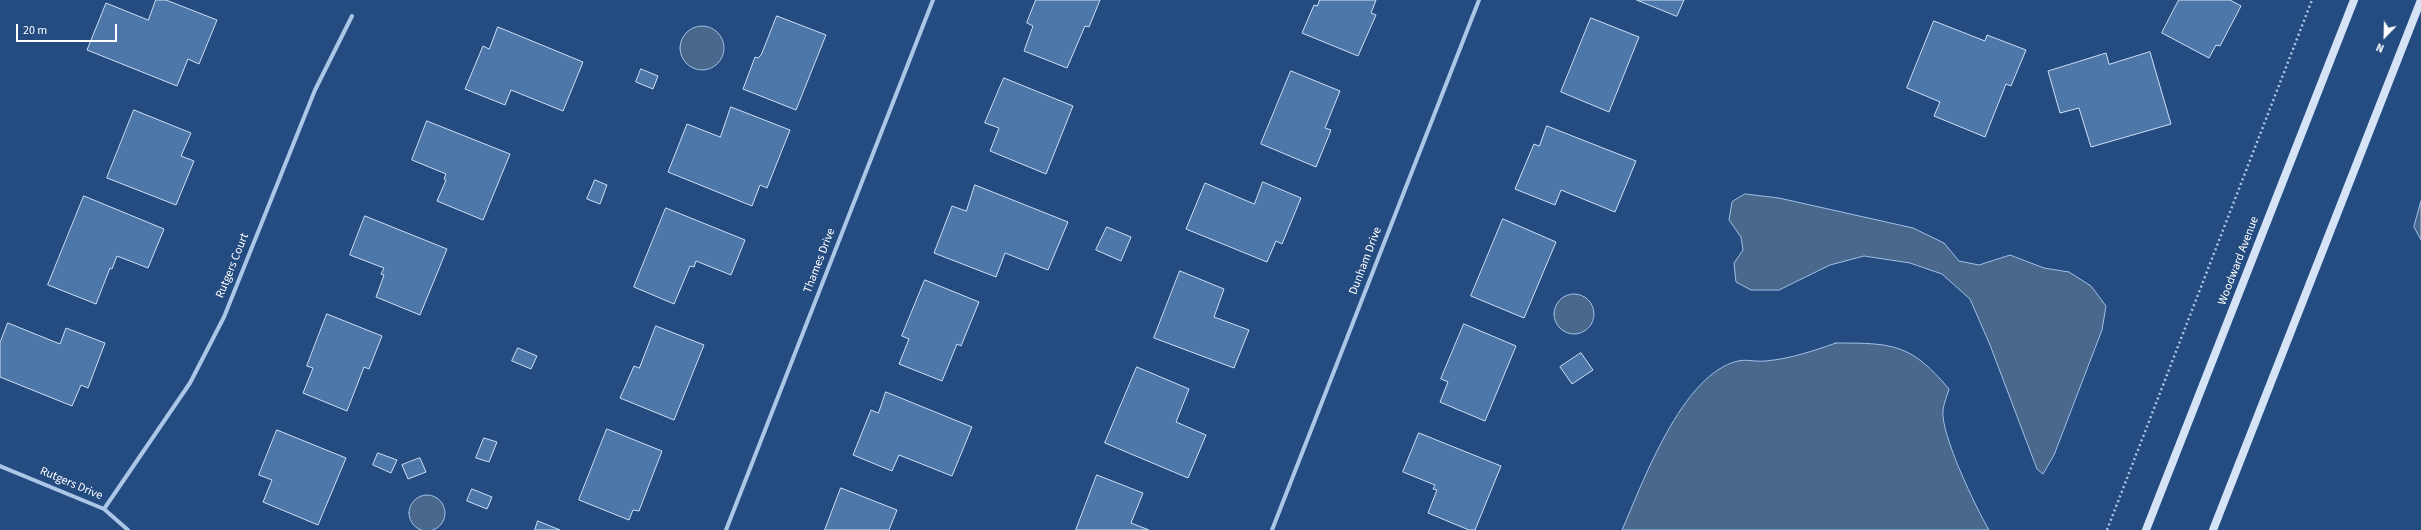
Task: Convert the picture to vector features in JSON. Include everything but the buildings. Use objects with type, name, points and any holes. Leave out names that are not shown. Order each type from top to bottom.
[{"type":"street","name":"Thames Drive","points":[[726,530],[933,0]]},
{"type":"street","name":"Dunham Drive","points":[[1272,530],[1479,0]]},
{"type":"street","name":"Woodward Avenue","points":[[2146,530],[2354,0]]},
{"type":"street","points":[[2213,530],[2421,0]]},
{"type":"street","name":"Rutgers Court","points":[[104,509],[190,382],[224,317],[315,90],[352,16]]},
{"type":"street","name":"Rutgers Drive","points":[[0,466],[104,509],[128,530]]},
{"type":"path","points":[[2107,530],[2312,0]]},
{"type":"water","points":[[698,26],[706,26],[718,32],[724,44],[724,52],[718,64],[706,70],[698,70],[686,64],[680,52],[680,44],[686,32]]},
{"type":"water","points":[[1745,194],[1779,198],[1913,228],[1944,243],[1959,261],[1979,265],[2010,255],[2044,268],[2069,272],[2091,286],[2106,306],[2102,330],[2054,455],[2043,474],[2037,469],[1990,345],[1970,299],[1942,274],[1910,263],[1864,256],[1830,265],[1779,290],[1751,290],[1736,282],[1734,263],[1743,250],[1741,237],[1729,220],[1732,202]]},
{"type":"water","points":[[2421,201],[2421,240],[2414,227]]},
{"type":"water","points":[[1574,294],[1582,296],[1588,300],[1592,306],[1594,314],[1592,322],[1588,328],[1582,332],[1574,334],[1566,332],[1560,328],[1556,322],[1554,314],[1556,306],[1560,300],[1566,296]]},
{"type":"water","points":[[1836,343],[1873,344],[1900,349],[1923,363],[1936,374],[1949,389],[1943,410],[1947,435],[1960,470],[1989,530],[1622,530],[1641,485],[1667,432],[1682,408],[1699,386],[1718,370],[1738,361],[1762,361],[1792,357]]},
{"type":"water","points":[[431,495],[440,500],[444,506],[444,520],[440,526],[431,531],[423,531],[414,526],[410,520],[409,509],[414,500],[420,496]]}]
